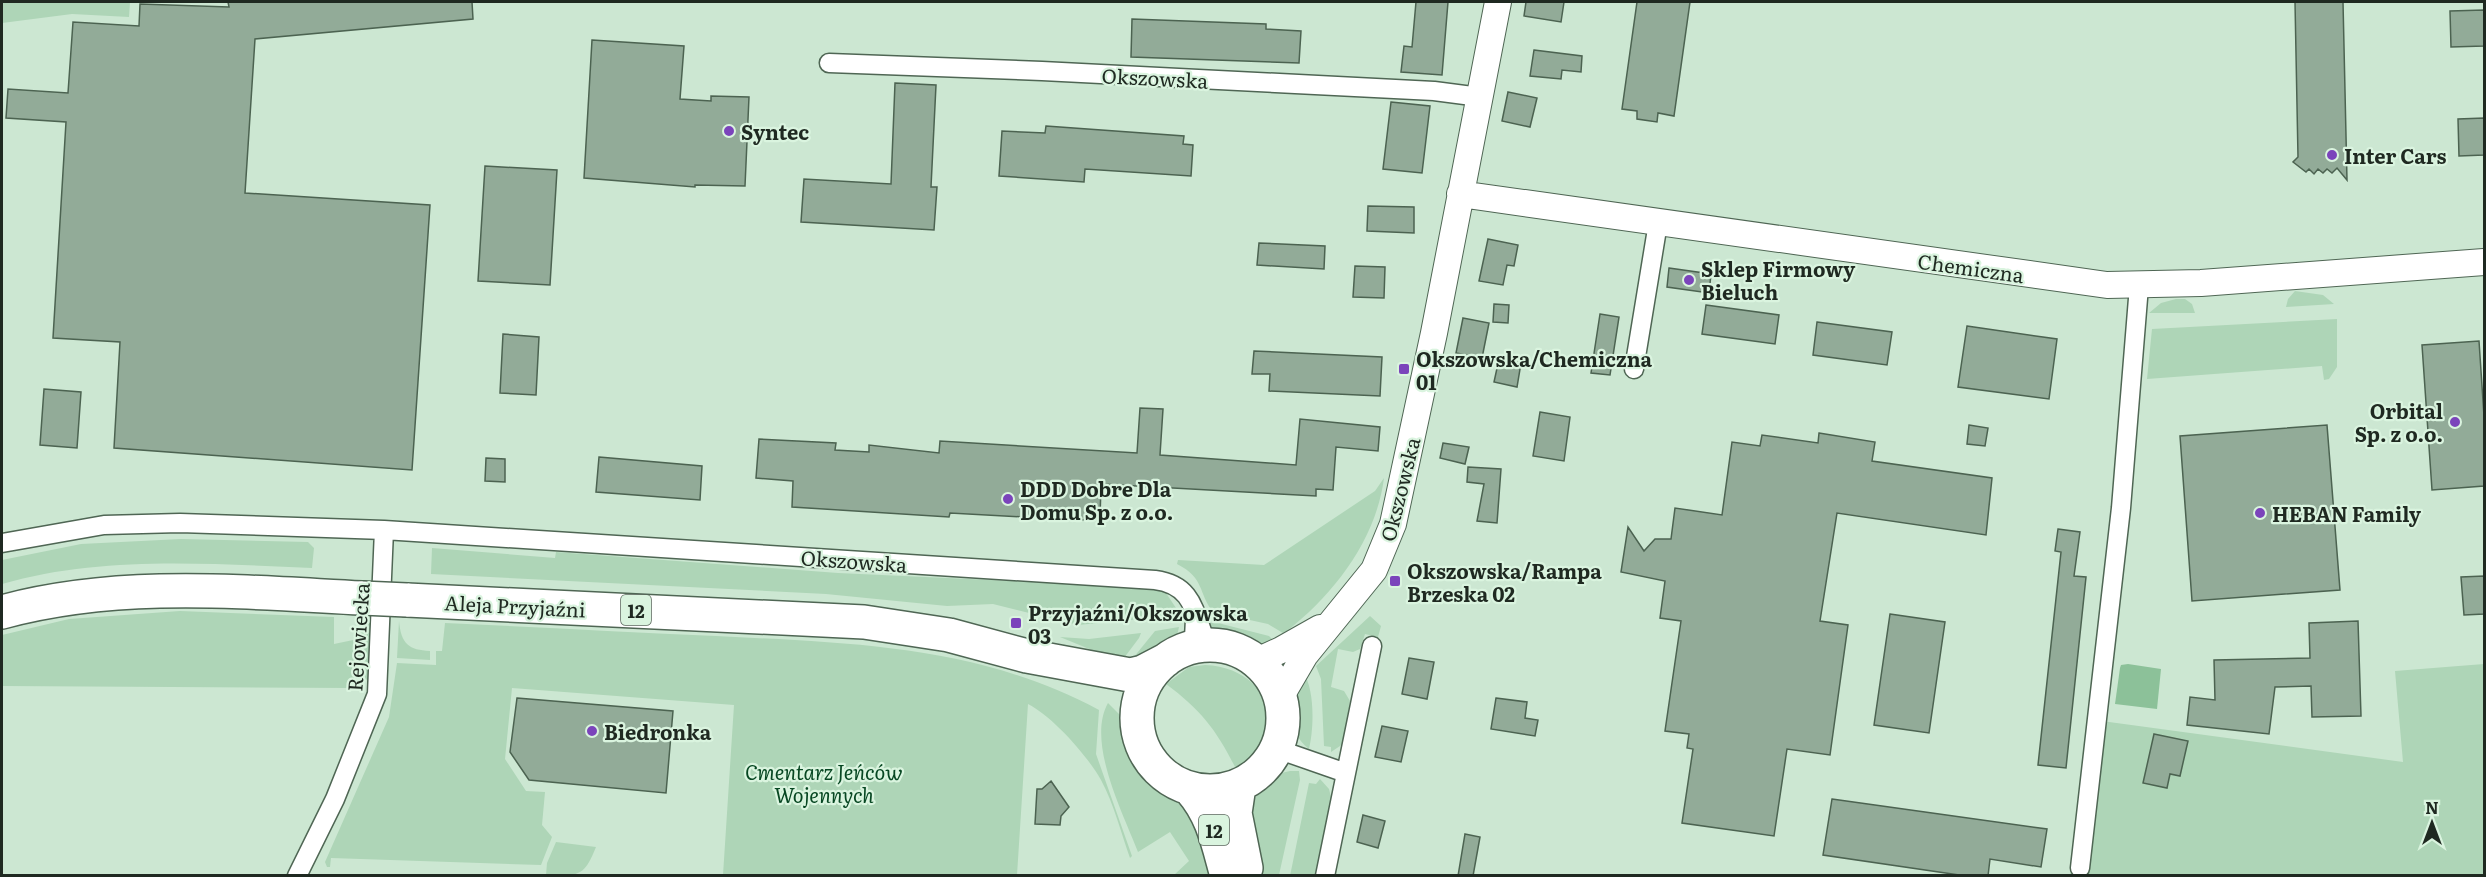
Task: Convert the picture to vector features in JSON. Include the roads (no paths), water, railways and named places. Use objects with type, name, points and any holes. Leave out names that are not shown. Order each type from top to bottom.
[{"type":"highway","name":"Aleja Przyjaźni","points":[[2,612],[86,594],[153,590],[864,622],[948,634],[1027,656],[1130,675],[1143,672],[1187,651]]},
{"type":"highway","name":"12","points":[[1233,648],[1257,661],[1271,676],[1281,696],[1284,723],[1277,749],[1262,771],[1239,786],[1215,792],[1191,790],[1172,782],[1156,768],[1144,751],[1138,731],[1138,704],[1148,680],[1187,651],[1233,648]]},
{"type":"highway","name":"Aleja Przyjaźni","points":[[1027,656],[1120,703],[1130,713],[1138,731]]},
{"type":"highway","name":"12","points":[[1239,786],[1235,813],[1248,876]]},
{"type":"highway","name":"12","points":[[1191,790],[1211,817],[1227,876]]},
{"type":"street","name":"Okszowska","points":[[1281,696],[1292,674],[1374,570],[1393,524],[1413,437],[1498,2]]},
{"type":"street","name":"Okszowska","points":[[829,63],[1042,71],[1434,91],[1480,97]]},
{"type":"street","name":"Chemiczna","points":[[1460,194],[2029,276],[2139,286],[2484,262]]},
{"type":"street","points":[[1634,369],[1658,223]]},
{"type":"street","points":[[2080,868],[2122,496],[2139,286]]},
{"type":"street","points":[[2,543],[104,525],[180,524],[384,530]]},
{"type":"street","name":"Okszowska","points":[[384,530],[1155,580],[1179,586],[1191,601],[1195,615],[1187,651]]},
{"type":"street","name":"Rejowiecka","points":[[297,876],[335,799],[377,694],[384,530]]},
{"type":"street","name":"Okszowska","points":[[1257,661],[1333,620]]},
{"type":"street","points":[[1325,876],[1372,646]]},
{"type":"street","points":[[1277,749],[1346,773]]},
{"type":"place","name":"Syntec","points":[[729,131]]},
{"type":"place","name":"Inter Cars","points":[[2332,155]]},
{"type":"place","name":"Sklep Firmowy Bieluch","points":[[1689,280]]},
{"type":"place","name":"Okszowska/Chemiczna 01","points":[[1404,369]]},
{"type":"place","name":"Orbital Sp. z o.o.","points":[[2455,422]]},
{"type":"place","name":"DDD Dobre Dla Domu Sp. z o.o.","points":[[1008,499]]},
{"type":"place","name":"HEBAN Family","points":[[2260,513]]},
{"type":"place","name":"Okszowska/Rampa Brzeska 02","points":[[1395,581]]},
{"type":"place","name":"Przyjaźni/Okszowska 03","points":[[1016,623]]},
{"type":"place","name":"Biedronka","points":[[592,731]]},
{"type":"park label","name":"Cmentarz Jeńców Wojennych","points":[[824,782]]}]
